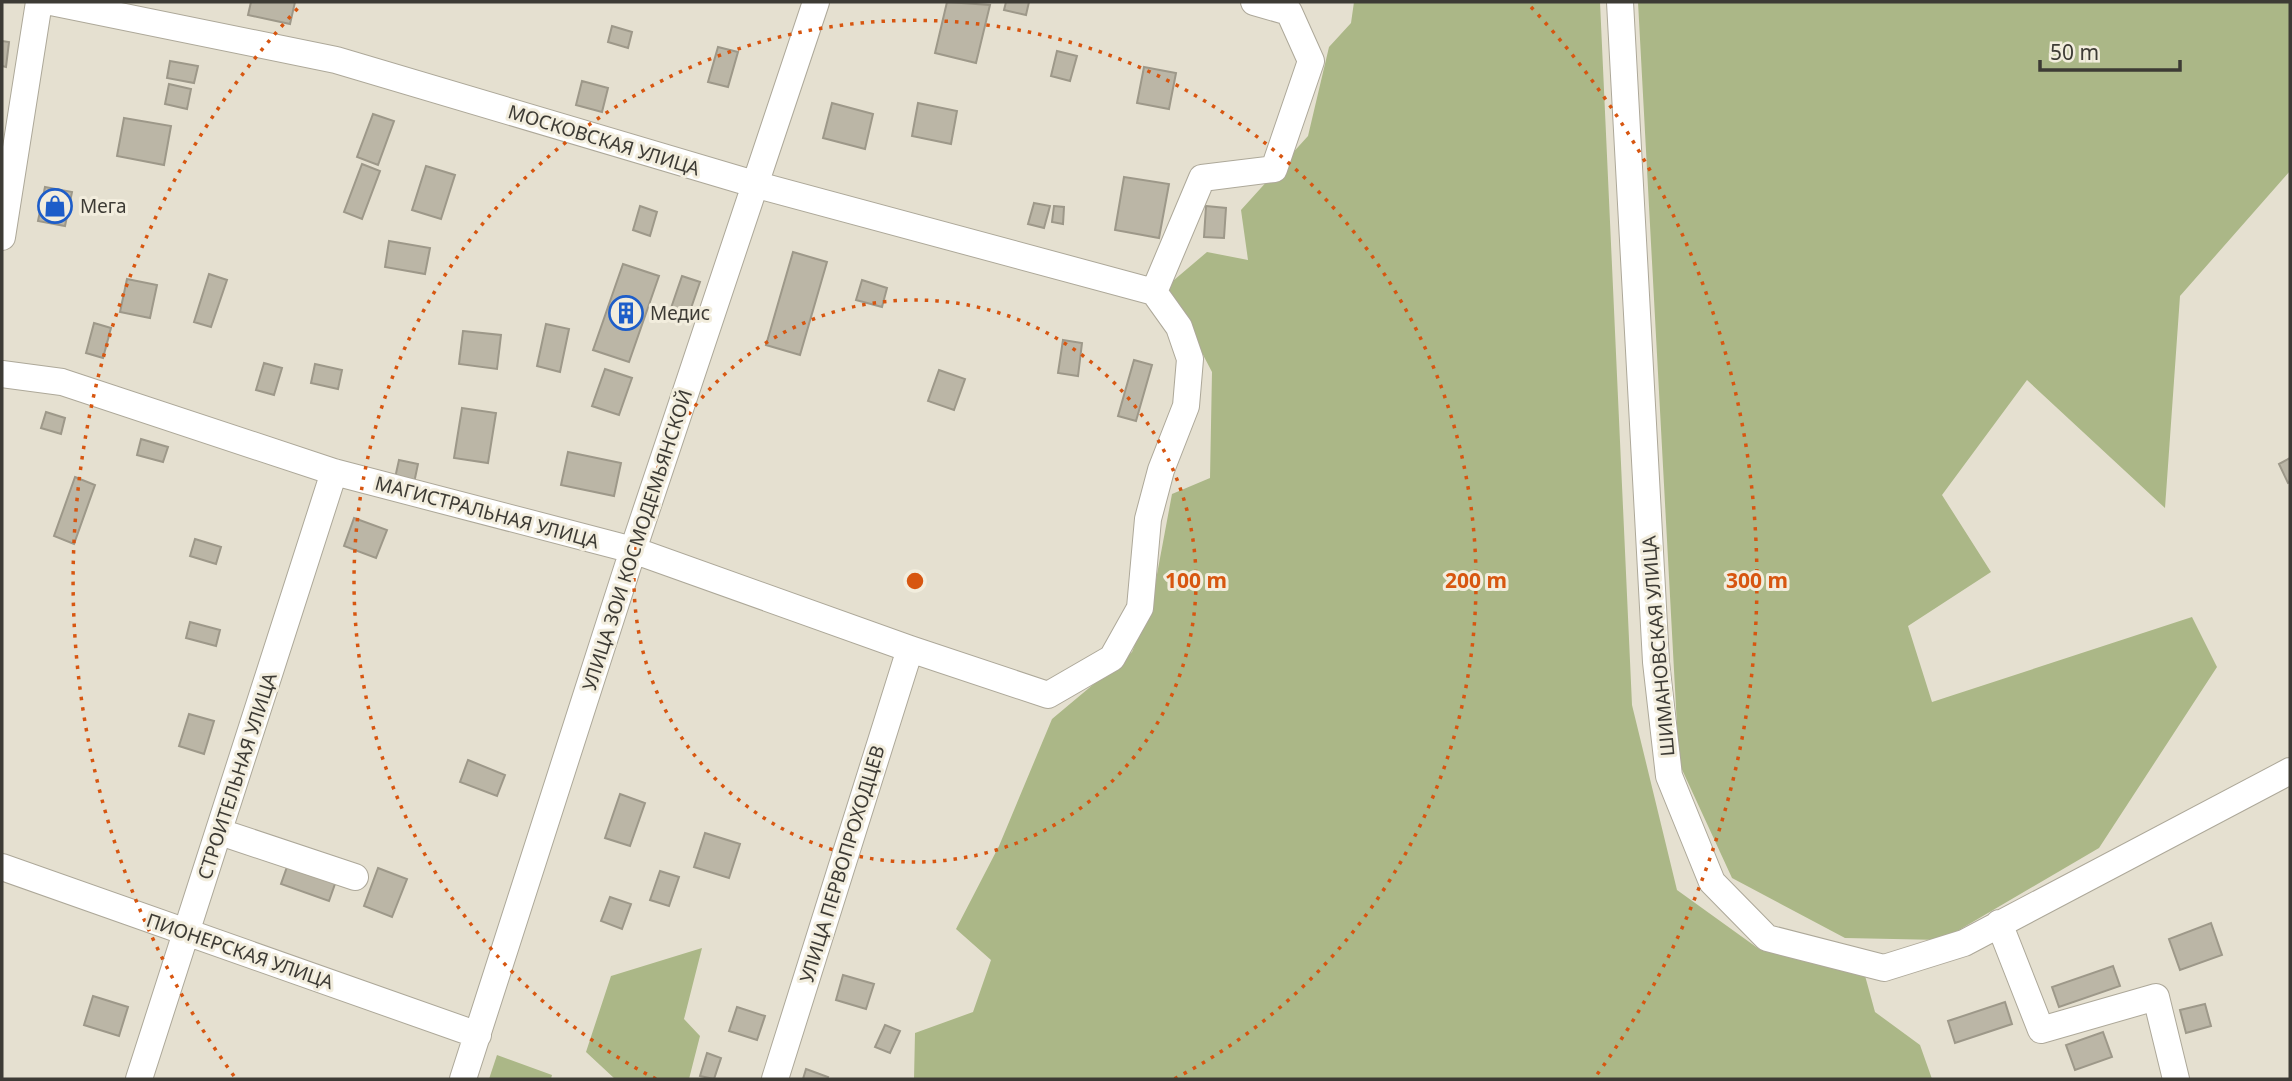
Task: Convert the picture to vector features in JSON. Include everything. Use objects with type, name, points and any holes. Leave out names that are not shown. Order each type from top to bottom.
[{"type":"street","points":[[2,237],[39,2]]},
{"type":"street","name":"МОСКОВСКАЯ УЛИЦА","points":[[51,2],[336,60],[754,184],[1154,292]]},
{"type":"street","name":"УЛИЦА ЗОИ КОСМОДЕМЬЯНСКОЙ","points":[[463,1079],[633,550],[816,2]]},
{"type":"street","points":[[1154,292],[1202,178],[1274,169],[1311,61],[1289,12],[1254,2]]},
{"type":"street","name":"ШИМАНОВСКАЯ УЛИЦА","points":[[1620,2],[1656,662],[1669,776],[1712,882],[1768,938],[1884,968],[1964,943],[2290,771]]},
{"type":"street","name":"МАГИСТРАЛЬНАЯ УЛИЦА","points":[[2,374],[62,382],[334,472],[633,550],[1048,695],[1112,658],[1140,608],[1148,519],[1161,470],[1186,406],[1190,359],[1179,327],[1154,292]]},
{"type":"street","name":"СТРОИТЕЛЬНАЯ УЛИЦА","points":[[139,1079],[334,472]]},
{"type":"street","name":"УЛИЦА ПЕРВОПРОХОДЦЕВ","points":[[775,1079],[910,649]]},
{"type":"street","points":[[220,832],[355,877]]},
{"type":"street","name":"ПИОНЕРСКАЯ УЛИЦА","points":[[2,867],[478,1035]]},
{"type":"street","points":[[1999,923],[2041,1030],[2156,997],[2176,1079]]},
{"type":"green space","points":[[1354,2],[1600,2],[1632,705],[1677,890],[1759,949],[1864,972],[1875,1012],[1920,1045],[1932,1079],[914,1079],[915,1033],[973,1012],[991,960],[956,929],[999,846],[1052,719],[1132,652],[1152,601],[1172,494],[1210,478],[1212,372],[1167,286],[1207,252],[1248,260],[1241,210],[1308,136],[1329,47],[1351,23]]},
{"type":"green space","points":[[1638,2],[2290,2],[2290,171],[2180,296],[2165,508],[2027,380],[1942,495],[1991,572],[1908,626],[1932,702],[2192,617],[2217,667],[2099,848],[1942,940],[1845,938],[1732,878],[1679,763]]},
{"type":"green space","points":[[702,948],[684,1019],[700,1036],[689,1079],[615,1079],[586,1052],[611,976]]},
{"type":"green space","points":[[497,1055],[552,1075],[551,1079],[489,1079]]},
{"type":"building","points":[[251,2],[295,2],[290,24],[248,15]]},
{"type":"building","points":[[947,2],[990,5],[976,63],[935,53]]},
{"type":"building","points":[[1006,2],[1029,2],[1026,15],[1004,10]]},
{"type":"building","points":[[612,26],[632,32],[628,48],[608,42]]},
{"type":"building","points":[[2,41],[9,42],[6,67],[2,66]]},
{"type":"building","points":[[718,47],[738,52],[728,87],[708,82]]},
{"type":"building","points":[[1057,51],[1077,56],[1070,81],[1051,76]]},
{"type":"building","points":[[170,61],[198,66],[194,83],[167,78]]},
{"type":"building","points":[[1144,67],[1176,73],[1169,109],[1137,103]]},
{"type":"building","points":[[582,81],[608,88],[602,112],[576,105]]},
{"type":"building","points":[[169,84],[191,89],[187,109],[165,104]]},
{"type":"building","points":[[832,103],[873,114],[865,149],[823,138]]},
{"type":"building","points":[[918,103],[957,111],[951,144],[912,136]]},
{"type":"building","points":[[373,114],[394,121],[378,165],[357,157]]},
{"type":"building","points":[[124,118],[171,126],[164,165],[117,156]]},
{"type":"building","points":[[362,164],[380,171],[362,219],[344,212]]},
{"type":"building","points":[[426,166],[455,175],[441,219],[412,210]]},
{"type":"building","points":[[1124,177],[1169,184],[1159,238],[1115,230]]},
{"type":"building","name":"Мега","points":[[45,187],[72,192],[65,226],[38,221]]},
{"type":"building","points":[[1034,203],[1050,206],[1044,228],[1028,224]]},
{"type":"building","points":[[640,206],[657,212],[650,236],[633,230]]},
{"type":"building","points":[[1054,206],[1064,207],[1063,224],[1052,222]]},
{"type":"building","points":[[1206,206],[1226,208],[1224,238],[1204,237]]},
{"type":"building","points":[[389,241],[430,248],[425,274],[385,267]]},
{"type":"building","points":[[793,252],[827,262],[800,355],[766,345]]},
{"type":"building","name":"Медис","points":[[623,264],[659,276],[629,362],[593,350]]},
{"type":"building","points":[[209,274],[227,280],[211,327],[194,322]]},
{"type":"building","points":[[682,276],[700,282],[689,314],[671,308]]},
{"type":"building","points":[[127,279],[157,285],[150,318],[120,312]]},
{"type":"building","points":[[862,280],[887,288],[882,307],[856,300]]},
{"type":"building","points":[[94,323],[111,328],[103,358],[86,353]]},
{"type":"building","points":[[546,324],[569,329],[560,372],[537,366]]},
{"type":"building","points":[[463,331],[501,335],[497,369],[459,364]]},
{"type":"building","points":[[1063,340],[1082,343],[1078,376],[1058,373]]},
{"type":"building","points":[[1134,360],[1152,365],[1136,421],[1118,416]]},
{"type":"building","points":[[264,363],[282,368],[274,395],[256,390]]},
{"type":"building","points":[[315,364],[342,370],[338,389],[311,383]]},
{"type":"building","points":[[605,369],[632,378],[619,415],[592,406]]},
{"type":"building","points":[[939,370],[965,379],[954,410],[928,401]]},
{"type":"building","points":[[462,408],[496,413],[488,463],[454,458]]},
{"type":"building","points":[[46,412],[65,418],[61,434],[41,428]]},
{"type":"building","points":[[141,439],[168,447],[163,462],[137,455]]},
{"type":"building","points":[[568,452],[621,463],[614,496],[561,485]]},
{"type":"building","points":[[2290,458],[2290,482],[2288,483],[2279,464]]},
{"type":"building","points":[[399,460],[418,464],[414,483],[395,478]]},
{"type":"building","points":[[75,477],[95,485],[74,544],[54,536]]},
{"type":"building","points":[[354,518],[387,530],[376,558],[344,546]]},
{"type":"building","points":[[195,539],[221,547],[216,564],[190,556]]},
{"type":"building","points":[[190,622],[220,630],[216,646],[186,638]]},
{"type":"building","points":[[189,714],[214,721],[204,754],[179,746]]},
{"type":"building","points":[[468,760],[505,775],[497,796],[460,782]]},
{"type":"building","points":[[620,794],[645,803],[630,846],[605,838]]},
{"type":"building","points":[[705,833],[740,844],[729,878],[694,867]]},
{"type":"building","points":[[288,864],[336,881],[329,901],[281,884]]},
{"type":"building","points":[[378,868],[407,879],[392,917],[364,906]]},
{"type":"building","points":[[660,871],[679,877],[669,906],[650,900]]},
{"type":"building","points":[[610,897],[631,904],[622,929],[601,921]]},
{"type":"building","points":[[2211,923],[2222,955],[2180,970],[2169,939]]},
{"type":"building","points":[[2113,966],[2120,986],[2059,1007],[2052,987]]},
{"type":"building","points":[[843,975],[874,984],[866,1009],[836,1000]]},
{"type":"building","points":[[93,996],[128,1007],[119,1036],[84,1025]]},
{"type":"building","points":[[2005,1002],[2012,1024],[1955,1043],[1948,1021]]},
{"type":"building","points":[[2205,1004],[2211,1026],[2186,1033],[2180,1010]]},
{"type":"building","points":[[737,1007],[765,1016],[757,1040],[729,1031]]},
{"type":"building","points":[[885,1025],[900,1031],[890,1053],[875,1047]]},
{"type":"building","points":[[2103,1032],[2112,1057],[2075,1070],[2066,1045]]},
{"type":"building","points":[[707,1053],[721,1058],[714,1079],[700,1076]]},
{"type":"building","points":[[806,1069],[828,1077],[803,1079]]},
{"type":"place","name":"Мега","points":[[55,206]]},
{"type":"place","name":"Медис","points":[[626,313]]}]
